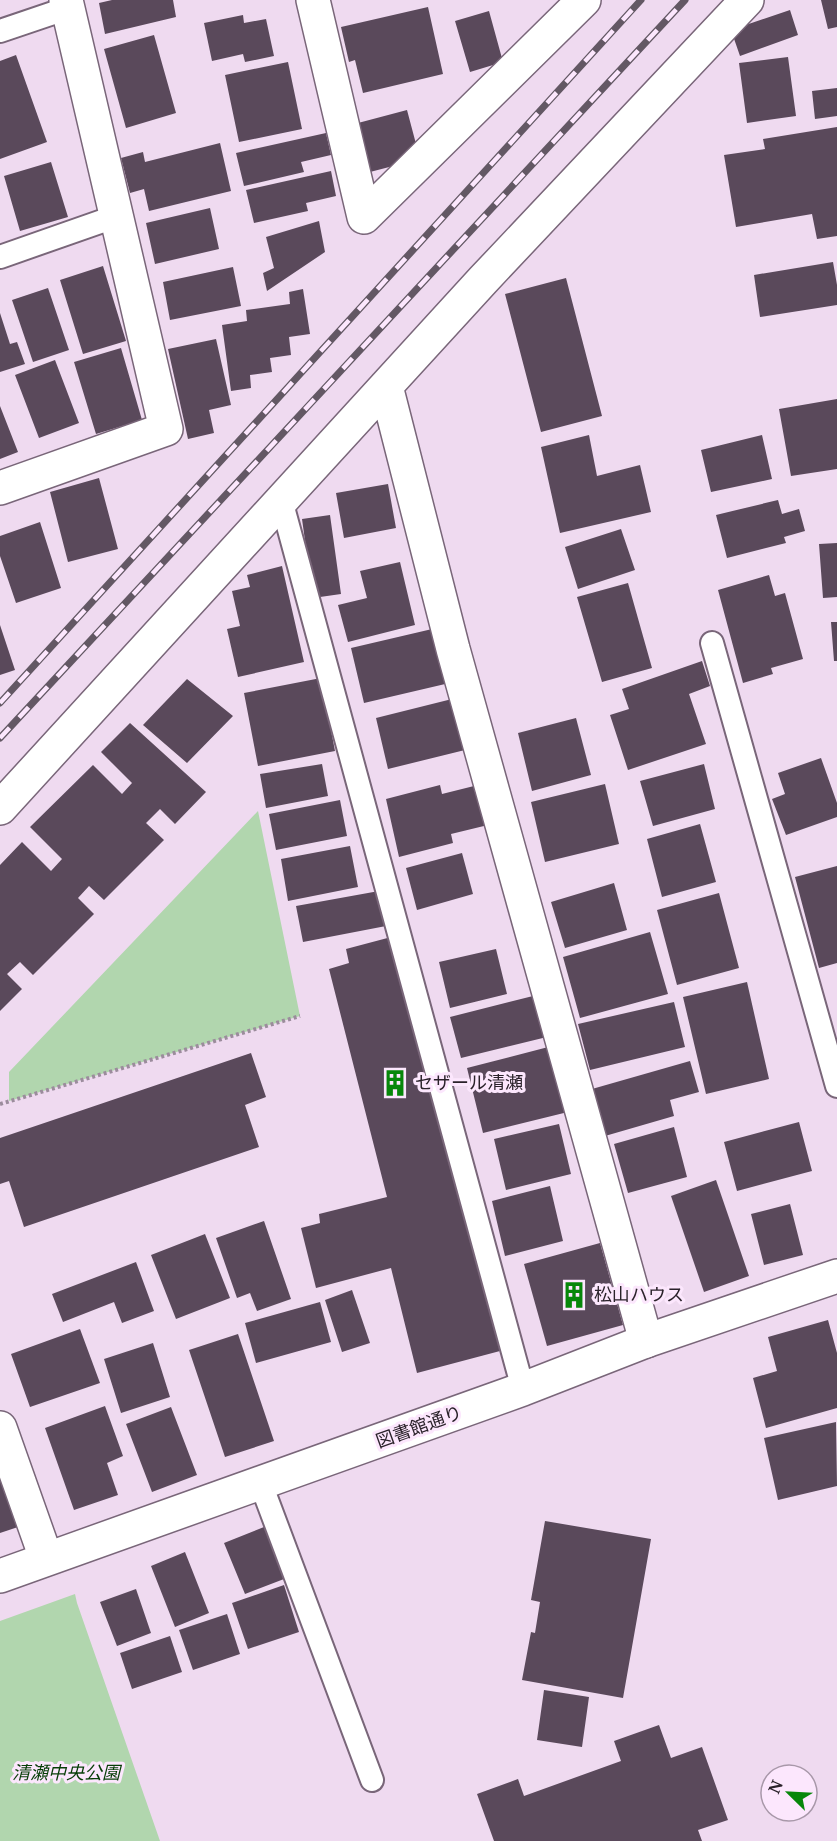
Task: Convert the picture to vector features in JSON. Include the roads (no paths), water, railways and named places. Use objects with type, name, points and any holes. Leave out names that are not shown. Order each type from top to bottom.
[{"type":"street","points":[[313,0],[364,217],[584,0]]},
{"type":"street","points":[[0,808],[483,280],[747,0]]},
{"type":"street","points":[[0,488],[166,429],[67,4]]},
{"type":"street","points":[[386,386],[453,649],[646,1341]]},
{"type":"street","name":"図書館通り","points":[[0,1576],[523,1389],[646,1341],[837,1276]]},
{"type":"street","points":[[0,1428],[46,1558]]},
{"type":"lane","points":[[0,31],[67,4]]},
{"type":"lane","points":[[0,257],[117,216]]},
{"type":"lane","points":[[281,500],[523,1389]]},
{"type":"lane","points":[[712,643],[837,1086]]},
{"type":"lane","points":[[261,1484],[372,1780]]},
{"type":"railway","points":[[0,703],[641,0]]},
{"type":"railway","points":[[0,738],[685,0]]},
{"type":"place","name":"セザール清瀬","points":[[395,1083]]},
{"type":"place","name":"松山ハウス","points":[[574,1295]]},
{"type":"park label","name":"清瀬中央公園","points":[[66,1773]]}]
